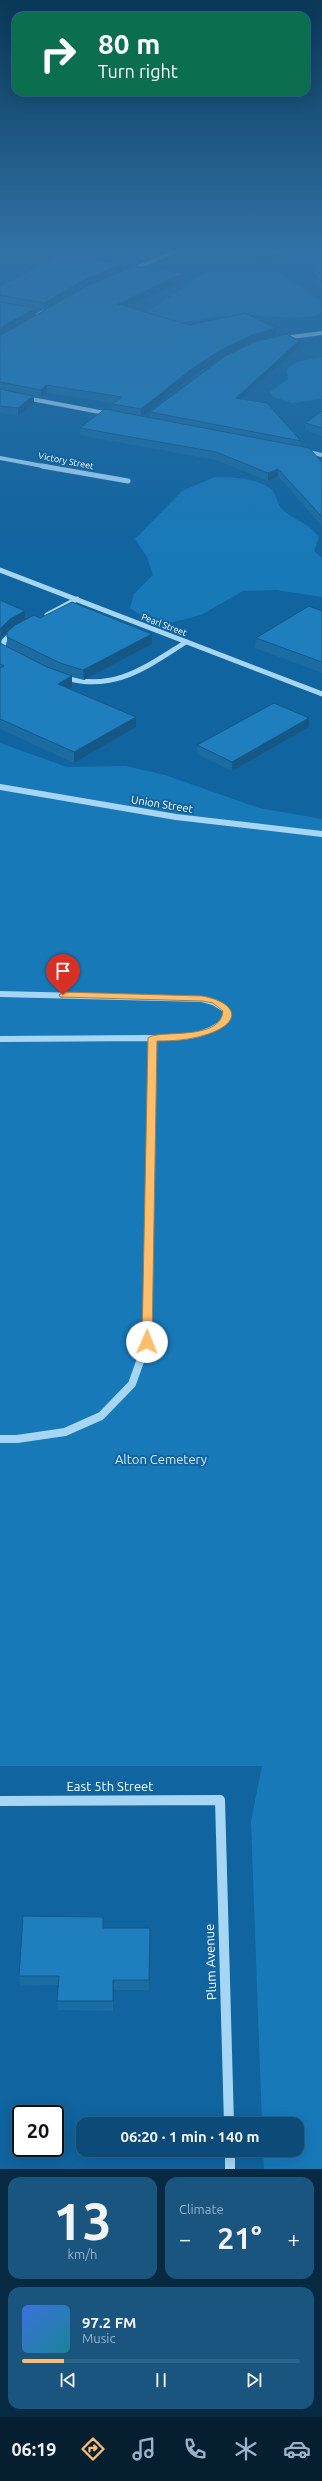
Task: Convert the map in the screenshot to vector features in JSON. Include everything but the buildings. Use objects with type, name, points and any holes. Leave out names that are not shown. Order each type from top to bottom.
[{"type":"street","points":[[22,397],[120,416]]},
{"type":"street","points":[[300,450],[322,455]]},
{"type":"street","name":"Victory Street","points":[[0,458],[128,481]]},
{"type":"street","name":"Pearl Street","points":[[0,570],[322,694]]},
{"type":"street","points":[[39,619],[77,600]]},
{"type":"street","points":[[10,653],[3,650],[4,641],[19,629]]},
{"type":"street","points":[[58,675],[78,684],[92,685],[120,680],[186,642]]},
{"type":"street","name":"Union Street","points":[[0,787],[176,817],[322,834]]},
{"type":"street","points":[[0,994],[202,998],[216,1001],[223,1005],[227,1011],[227,1017],[221,1024],[204,1032],[181,1038],[0,1039]]},
{"type":"street","points":[[0,1439],[18,1439],[65,1432],[101,1416],[132,1384],[147,1342],[152,1038]]},
{"type":"street","name":"East 5th Street","points":[[0,1801],[220,1800]]},
{"type":"street","name":"Plum Avenue","points":[[220,1800],[229,2117]]},
{"type":"street","points":[[230,2157],[230,2169]]},
{"type":"green space","points":[[322,357],[322,399],[292,403],[273,397],[270,392],[288,379],[287,370],[291,366],[303,360]]},
{"type":"green space","points":[[215,477],[245,479],[267,486],[274,492],[282,509],[315,532],[319,537],[314,551],[322,558],[322,597],[276,590],[243,591],[201,615],[158,626],[130,608],[134,594],[153,575],[147,557],[135,539],[182,491]]},
{"type":"green space","name":"Alton Cemetery","points":[[0,743],[67,767],[126,766],[165,775],[259,808],[322,819],[322,2169],[264,2169],[263,2157],[304,2157],[304,2117],[262,2117],[251,1821],[262,1766],[0,1766]]},
{"type":"route","points":[[63,995],[202,998],[216,1001],[223,1005],[227,1011],[227,1017],[221,1024],[204,1032],[181,1038],[152,1038],[147,1342]]}]
